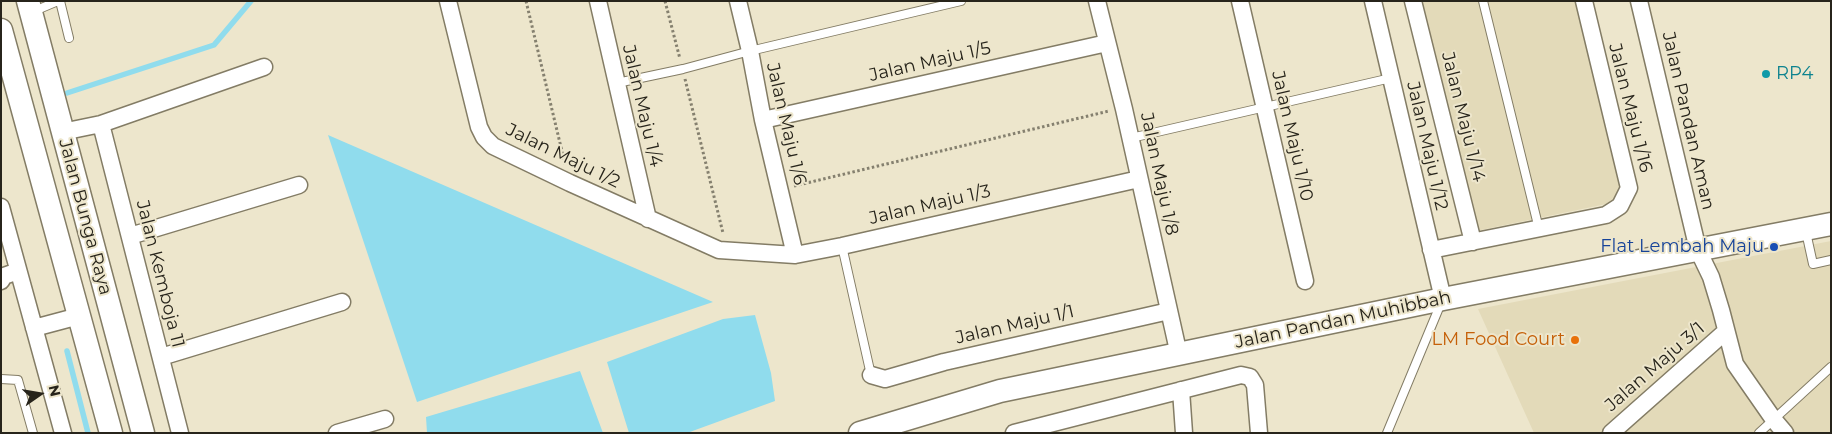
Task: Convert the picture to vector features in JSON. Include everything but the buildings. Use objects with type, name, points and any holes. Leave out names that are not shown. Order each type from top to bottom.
[{"type":"street","name":"Jalan Maju 1/2","points":[[448,1],[479,127],[484,138],[493,146],[648,219],[719,250],[728,250]]},
{"type":"street","name":"Jalan Maju 1/4","points":[[598,1],[648,219]]},
{"type":"street","name":"Jalan Maju 1/6","points":[[738,1],[750,51],[762,120],[795,255]]},
{"type":"street","name":"Jalan Maju 1/8","points":[[1097,1],[1131,138],[1179,355]]},
{"type":"street","name":"Jalan Maju 1/10","points":[[1240,1],[1305,281]]},
{"type":"street","name":"Jalan Maju 1/12","points":[[1373,1],[1443,299]]},
{"type":"street","name":"Jalan Maju 1/14","points":[[1413,1],[1473,242]]},
{"type":"street","name":"Jalan Maju 1/16","points":[[1539,229],[1606,216],[1620,206],[1628,188],[1584,1]]},
{"type":"street","name":"Jalan Pandan Aman","points":[[1639,1],[1698,250],[1711,277],[1734,364],[1779,426]]},
{"type":"street","name":"Jalan Bunga Raya","points":[[29,7],[66,131],[143,433]]},
{"type":"street","name":"Jalan Bunga Raya","points":[[1,30],[111,433]]},
{"type":"street","name":"Jalan Maju 1/5","points":[[762,120],[1107,43]]},
{"type":"street","points":[[66,131],[97,125],[264,67]]},
{"type":"street","name":"Jalan Kemboja 11","points":[[97,125],[130,236],[180,433]]},
{"type":"street","name":"Jalan Maju 1/3","points":[[728,250],[795,255],[1139,178]]},
{"type":"street","points":[[130,236],[299,185]]},
{"type":"street","points":[[1,207],[6,275],[34,328],[63,433]]},
{"type":"street","name":"Jalan Pandan Muhibbah","points":[[860,433],[1000,391],[1443,299],[1831,224]]},
{"type":"street","points":[[1431,250],[1539,229]]},
{"type":"street","points":[[161,357],[342,302]]},
{"type":"street","name":"Jalan Maju 1/1","points":[[871,375],[885,379],[944,362],[1169,310]]},
{"type":"street","points":[[34,328],[79,316]]},
{"type":"street","name":"Jalan Maju 3/1","points":[[1611,433],[1725,332]]},
{"type":"street","points":[[1014,433],[1065,426],[1181,390],[1241,375],[1250,377],[1255,385],[1259,433]]},
{"type":"street","points":[[1181,390],[1184,433]]},
{"type":"street","points":[[337,433],[385,419]]},
{"type":"lane","points":[[29,7],[59,1],[68,38]]},
{"type":"lane","points":[[617,83],[683,69],[750,51],[961,1]]},
{"type":"lane","points":[[1483,1],[1539,229]]},
{"type":"lane","points":[[1131,138],[1391,78]]},
{"type":"lane","points":[[1805,230],[1814,264],[1831,260]]},
{"type":"lane","points":[[842,246],[871,375]]},
{"type":"lane","points":[[1387,433],[1443,299]]},
{"type":"lane","points":[[1759,433],[1779,426],[1831,367]]},
{"type":"lane","points":[[1,379],[18,380],[34,433]]},
{"type":"path","points":[[526,1],[570,183]]},
{"type":"path","points":[[665,1],[728,250]]},
{"type":"path","points":[[780,189],[1124,109]]},
{"type":"shaded area","points":[[1421,1],[1576,1],[1621,189],[1611,203],[1476,231]]},
{"type":"shaded area","points":[[1831,241],[1831,433],[1534,433],[1478,309]]},
{"type":"water","points":[[328,135],[713,302],[417,402]]},
{"type":"water","points":[[755,315],[771,373],[775,401],[687,433],[629,433],[607,362],[723,319]]},
{"type":"water","points":[[580,371],[603,433],[427,433],[426,417]]},
{"type":"waterway","points":[[67,93],[214,45],[251,1]]},
{"type":"waterway","points":[[67,351],[88,433]]},
{"type":"place","name":"RP4","points":[[1766,74]]},
{"type":"place","name":"Flat Lembah Maju","points":[[1774,247]]},
{"type":"place","name":"LM Food Court","points":[[1575,340]]}]
